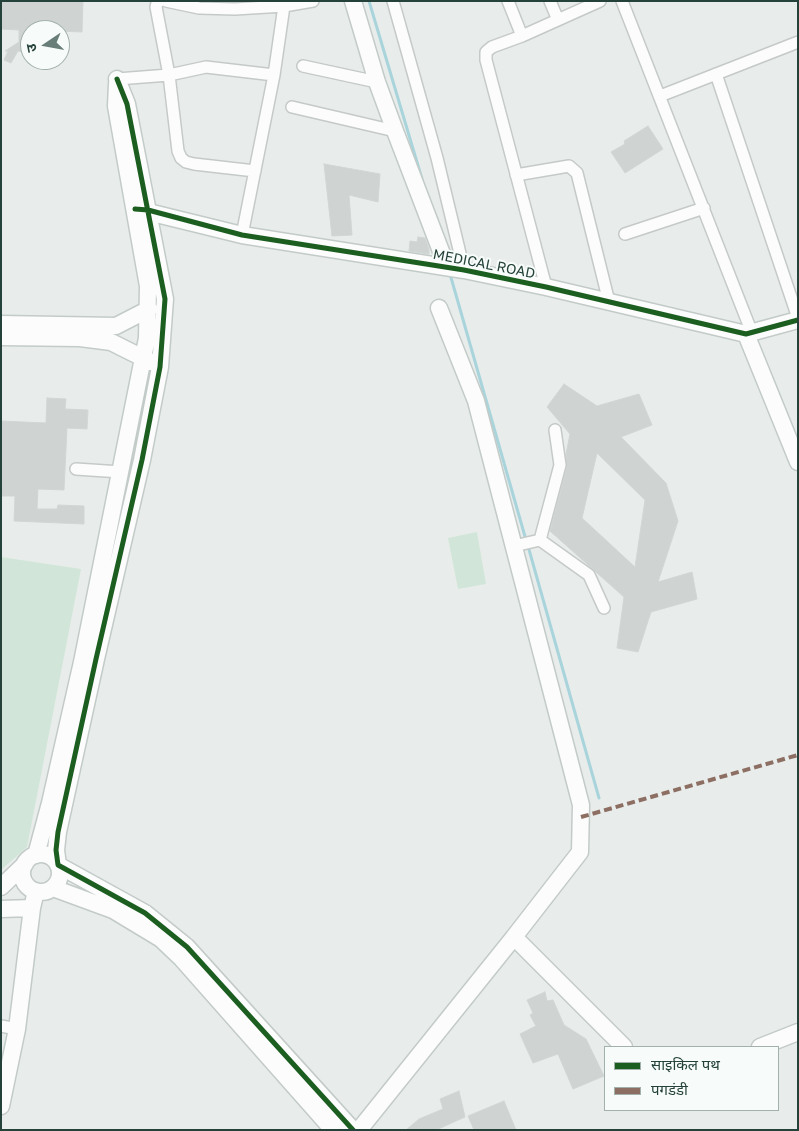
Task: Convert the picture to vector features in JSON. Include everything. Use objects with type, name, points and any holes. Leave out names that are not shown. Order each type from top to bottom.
[{"type":"street","points":[[160,1],[156,7],[169,75],[178,151],[181,158],[186,162],[194,164],[255,171]]},
{"type":"street","points":[[166,1],[198,8],[235,5],[284,6],[313,1]]},
{"type":"street","points":[[353,1],[377,82],[447,267]]},
{"type":"street","points":[[394,1],[437,158],[464,270]]},
{"type":"street","points":[[508,1],[522,36]]},
{"type":"street","points":[[550,1],[558,20]]},
{"type":"street","points":[[546,287],[486,60],[486,52],[492,47],[522,36],[600,1]]},
{"type":"street","points":[[622,1],[704,208],[798,462]]},
{"type":"street","points":[[242,235],[274,75],[284,6]]},
{"type":"street","points":[[660,96],[798,42]]},
{"type":"street","points":[[303,66],[377,82]]},
{"type":"street","points":[[141,210],[165,299],[160,367],[142,460],[71,743],[30,859],[22,874],[23,880],[30,889],[36,891],[47,891],[53,888],[59,880],[60,873],[56,850],[71,743],[147,338],[148,286],[141,210],[127,104],[117,79],[169,75],[206,67],[222,67],[274,75]]},
{"type":"street","points":[[716,74],[798,319]]},
{"type":"street","points":[[292,107],[395,131]]},
{"type":"street","points":[[516,175],[569,166],[577,173],[609,302]]},
{"type":"street","points":[[626,234],[704,208]]},
{"type":"street","name":"MEDICAL ROAD","points":[[141,210],[242,235],[464,270],[749,333],[798,319]]},
{"type":"street","points":[[359,1130],[514,938],[580,852],[581,806],[514,546],[476,401],[439,308]]},
{"type":"street","points":[[1,324],[116,326],[149,309]]},
{"type":"street","points":[[1,336],[80,338],[111,342],[160,367]]},
{"type":"street","points":[[540,540],[560,465],[556,430]]},
{"type":"street","points":[[76,469],[121,472]]},
{"type":"street","points":[[514,546],[540,540],[589,575],[604,608]]},
{"type":"street","points":[[1,887],[30,859],[50,856],[58,865],[145,914],[187,947],[353,1130]]},
{"type":"street","points":[[53,888],[113,910],[161,939],[181,958],[333,1130]]},
{"type":"street","points":[[1,1106],[9,1027],[36,891]]},
{"type":"street","points":[[1,909],[32,908]]},
{"type":"street","points":[[514,938],[623,1046]]},
{"type":"street","points":[[763,1046],[798,1032]]},
{"type":"green space","points":[[477,532],[486,584],[458,589],[448,538]]},
{"type":"green space","points":[[1,557],[81,569],[27,847],[1,870]]},
{"type":"building","points":[[1,1],[83,1],[82,32],[70,32],[70,20],[20,20],[20,51],[18,51],[11,63],[4,60],[8,51],[5,51],[19,42],[19,30],[1,29]]},
{"type":"building","points":[[648,126],[663,149],[625,173],[611,152],[625,144],[624,141]]},
{"type":"building","points":[[324,164],[380,174],[378,202],[349,195],[352,235],[332,236]]},
{"type":"building","points":[[418,237],[425,238],[429,254],[409,251],[410,241],[417,242]]},
{"type":"building","points":[[564,384],[597,406],[639,394],[652,425],[621,437],[666,483],[678,521],[658,582],[692,572],[697,599],[651,612],[638,652],[617,648],[624,597],[550,531],[567,467],[566,454],[570,434],[547,407]],"holes":[[[597,453],[645,500],[635,567],[582,518]]]},
{"type":"building","points":[[47,398],[66,399],[65,409],[88,410],[87,429],[67,428],[64,490],[38,489],[37,509],[57,509],[58,505],[84,506],[84,524],[14,521],[15,496],[1,496],[1,421],[46,423]]},
{"type":"building","points":[[545,992],[547,1001],[553,1000],[564,1025],[586,1039],[604,1076],[573,1089],[558,1054],[533,1063],[520,1034],[536,1026],[530,1015],[533,1013],[527,1000]]},
{"type":"building","points":[[459,1091],[465,1117],[436,1130],[406,1130],[419,1119],[443,1109],[440,1099]]},
{"type":"building","points":[[504,1101],[516,1130],[474,1130],[468,1116]]},
{"type":"waterway","points":[[369,1],[422,179]]},
{"type":"waterway","points":[[450,274],[526,540]]},
{"type":"waterway","points":[[528,546],[599,798]]},
{"type":"marked path","points":[[581,817],[798,755]]},
{"type":"cycle path","points":[[117,79],[127,104],[165,299],[160,367],[142,460],[58,832],[56,850],[58,865],[145,913],[187,947],[353,1130]]},
{"type":"cycle path","points":[[135,209],[148,210],[242,235],[464,270],[546,287],[746,334],[798,320]]}]
